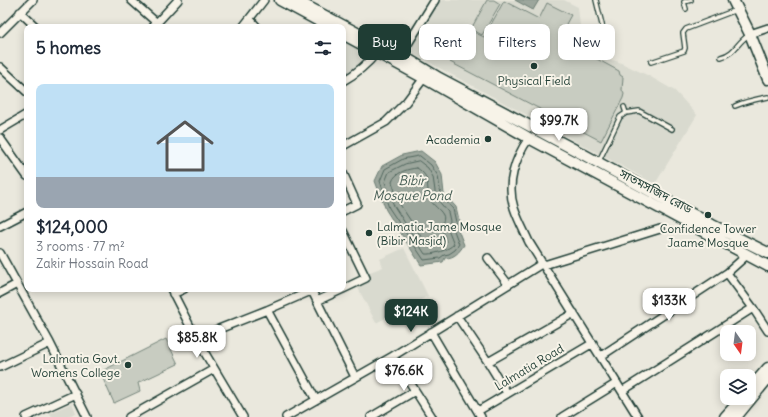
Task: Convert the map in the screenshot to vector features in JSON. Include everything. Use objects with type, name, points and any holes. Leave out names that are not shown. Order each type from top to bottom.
[{"type":"main road","points":[[733,0],[750,34],[768,79]]},
{"type":"main road","name":"সাতমসজিদ রোড","points":[[284,1],[300,6],[336,24]]},
{"type":"main road","name":"সাতমসজিদ রোড","points":[[300,6],[326,24]]},
{"type":"main road","name":"সাতমসজিদ রোড","points":[[346,29],[358,35]]},
{"type":"main road","name":"সাতমসজিদ রোড","points":[[346,36],[358,42]]},
{"type":"main road","name":"সাতমসজিদ রোড","points":[[391,60],[529,138],[768,266]]},
{"type":"main road","name":"সাতমসজিদ রোড","points":[[409,60],[439,78],[599,162],[712,225],[768,252]]},
{"type":"main road","points":[[529,138],[535,128]]},
{"type":"main road","points":[[756,382],[768,368]]},
{"type":"main road","points":[[725,417],[740,410],[768,378]]},
{"type":"street","points":[[0,33],[33,0]]},
{"type":"street","points":[[131,0],[154,24]]},
{"type":"street","points":[[156,24],[178,0]]},
{"type":"street","points":[[246,24],[264,0]]},
{"type":"street","points":[[411,39],[435,0]]},
{"type":"street","points":[[20,12],[33,24]]},
{"type":"street","points":[[250,19],[254,24]]},
{"type":"street","points":[[750,34],[768,28]]},
{"type":"street","points":[[346,79],[356,74],[371,60]]},
{"type":"street","points":[[0,67],[24,89]]},
{"type":"street","points":[[346,144],[386,122],[406,102],[424,78]]},
{"type":"street","points":[[0,130],[24,116]]},
{"type":"street","points":[[0,138],[24,172]]},
{"type":"street","points":[[529,138],[521,150],[514,167],[511,188],[513,206],[518,220],[543,264],[638,417]]},
{"type":"street","points":[[346,179],[357,204],[346,210]]},
{"type":"street","points":[[0,226],[24,214]]},
{"type":"street","points":[[286,417],[392,356],[543,264],[660,229]]},
{"type":"street","points":[[346,237],[366,278],[346,288]]},
{"type":"street","points":[[0,253],[50,343],[87,417]]},
{"type":"street","points":[[601,356],[727,272],[747,255]]},
{"type":"street","points":[[488,258],[508,284]]},
{"type":"street","points":[[727,272],[754,308],[768,331]]},
{"type":"street","points":[[0,293],[18,284]]},
{"type":"street","points":[[172,292],[196,338],[241,416]]},
{"type":"street","points":[[196,338],[267,310],[307,292]]},
{"type":"street","points":[[312,292],[355,377]]},
{"type":"street","points":[[317,301],[336,292]]},
{"type":"street","points":[[622,391],[754,308]]},
{"type":"street","points":[[267,310],[316,400]]},
{"type":"street","points":[[488,362],[574,313]]},
{"type":"street","points":[[457,316],[507,393]]},
{"type":"street","points":[[431,332],[480,414]]},
{"type":"street","points":[[0,367],[50,343]]},
{"type":"street","name":"Lalmatia Road","points":[[480,414],[507,393],[593,343]]},
{"type":"street","points":[[392,356],[432,417]]},
{"type":"street","points":[[129,417],[214,369]]},
{"type":"street","points":[[562,417],[617,383]]},
{"type":"street","points":[[371,417],[415,391]]},
{"type":"street","points":[[26,417],[76,394]]},
{"type":"lane","points":[[596,0],[602,24]]},
{"type":"lane","points":[[686,9],[684,2],[691,0]]},
{"type":"lane","points":[[651,62],[684,51],[683,33],[686,29],[737,10]]},
{"type":"lane","points":[[721,57],[731,54],[742,40],[750,34]]},
{"type":"lane","points":[[735,106],[748,100],[768,97]]},
{"type":"lane","points":[[624,107],[626,113]]},
{"type":"lane","points":[[599,162],[620,117],[626,113],[639,111],[672,129]]},
{"type":"shaded area","points":[[437,0],[564,0],[578,7],[580,24],[558,24],[558,60],[612,60],[619,62],[649,76],[675,91],[697,115],[655,184],[425,60],[476,60],[476,24],[422,24]]},
{"type":"shaded area","points":[[487,0],[494,0],[500,4],[488,24],[484,24],[484,32],[482,35],[476,32],[476,24],[474,24]]},
{"type":"shaded area","name":"Physical Field","points":[[504,1],[539,19],[547,3],[571,15],[566,24],[558,24],[558,60],[599,60],[619,71],[620,75],[623,77],[623,98],[601,141],[450,62],[451,60],[476,60],[476,33],[484,37],[484,60],[550,60],[550,24],[491,24]]},
{"type":"shaded area","points":[[419,29],[419,57],[411,53],[411,42]]},
{"type":"shaded area","points":[[346,43],[358,49],[358,60],[366,60],[346,74]]},
{"type":"shaded area","points":[[404,248],[428,296],[376,323],[357,286],[370,272],[383,267],[380,259]]},
{"type":"shaded area","points":[[166,339],[178,364],[138,383],[140,391],[114,403],[100,372]]},
{"type":"shaded area","points":[[72,403],[76,413],[66,417],[52,417],[50,413]]},
{"type":"water","points":[[515,0],[539,0],[533,10]]},
{"type":"water","name":"Bibir Mosque Pond","points":[[421,151],[435,162],[442,175],[444,194],[456,207],[460,224],[457,227],[464,245],[456,254],[445,258],[443,262],[421,265],[386,210],[375,181],[382,166],[402,155]]},
{"type":"place","name":"Physical Field","points":[[534,66]]},
{"type":"place","name":"Academia","points":[[488,139]]},
{"type":"place","name":"Confidence Tower Jaame Mosque","points":[[708,215]]},
{"type":"place","name":"Lalmatia Jame Mosque (Bibir Masjid)","points":[[369,233]]},
{"type":"place","name":"Lalmatia Govt. Womens College","points":[[128,365]]}]
